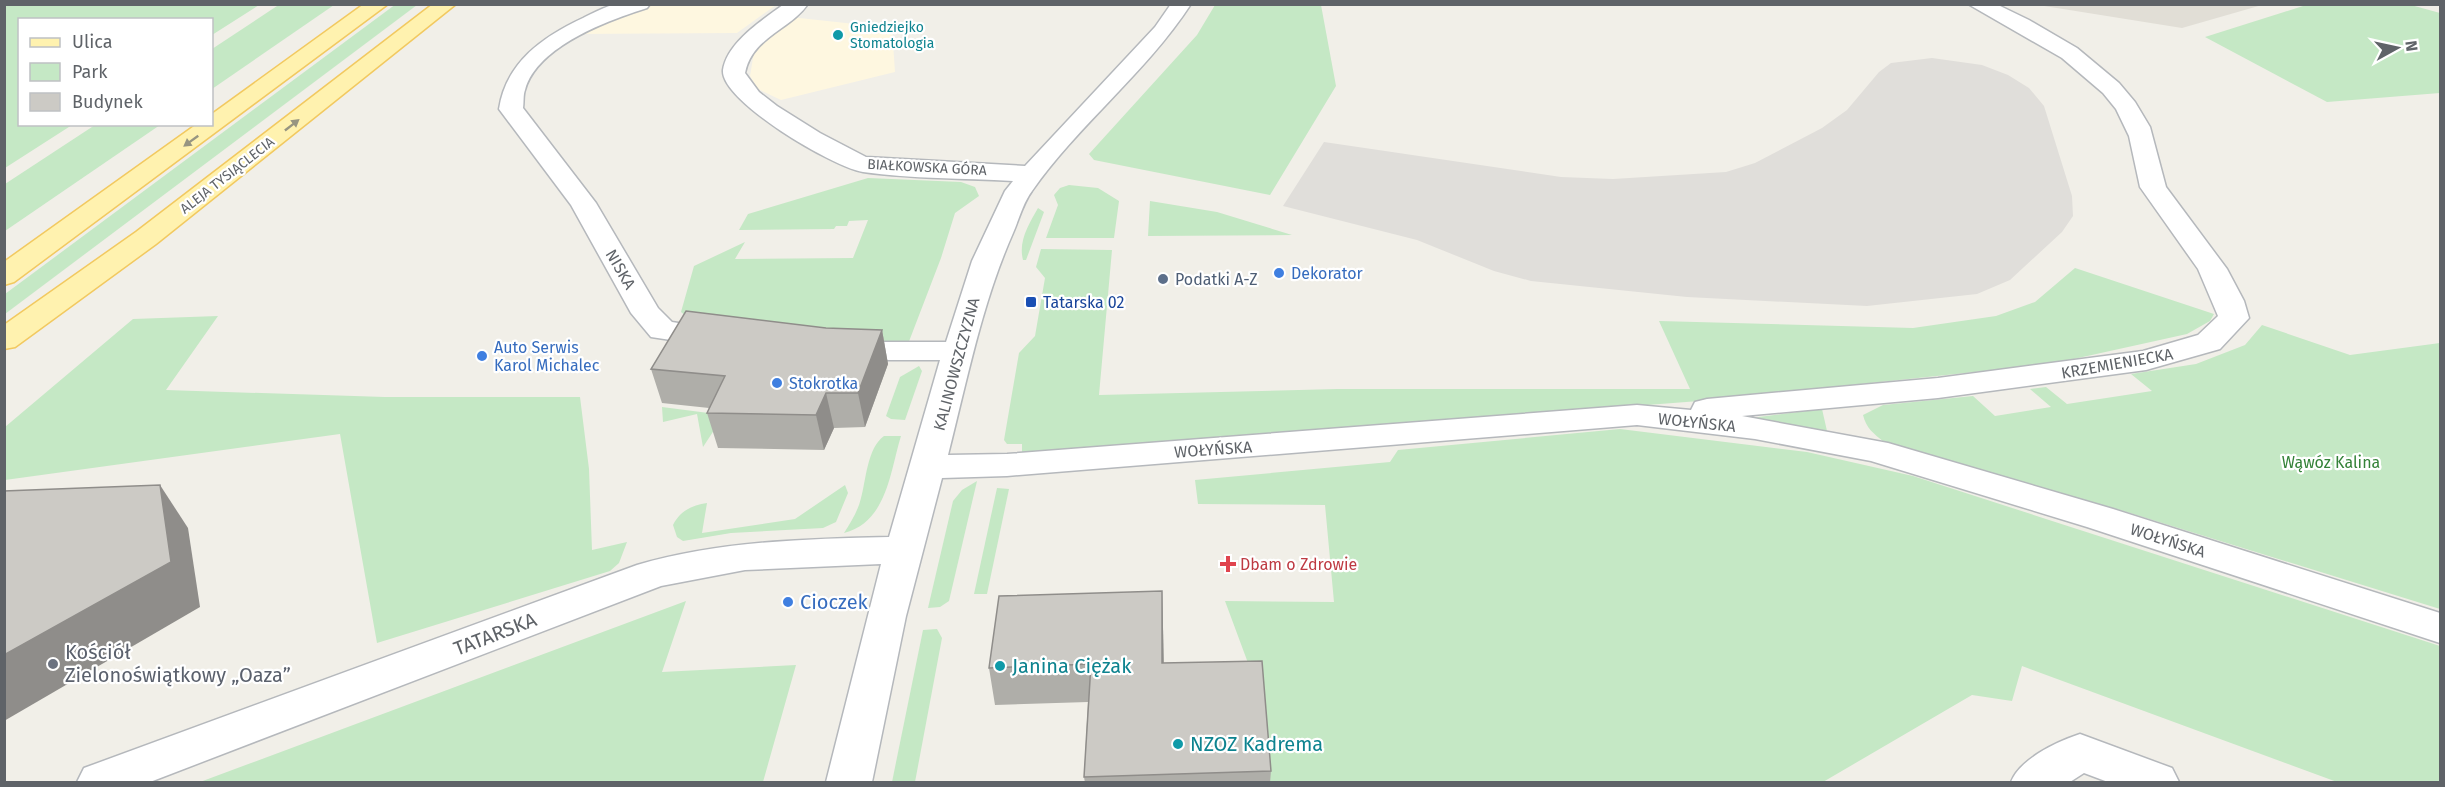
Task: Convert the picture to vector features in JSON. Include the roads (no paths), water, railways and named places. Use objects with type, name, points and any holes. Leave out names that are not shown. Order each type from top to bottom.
[{"type":"main road","points":[[213,124],[378,4]]},
{"type":"main road","name":"ALEJA TYSIĄCLECIA","points":[[4,340],[146,238],[446,4]]},
{"type":"main road","points":[[4,276],[210,126]]},
{"type":"main road","points":[[4,267],[91,213]]},
{"type":"main road","points":[[4,357],[146,238]]},
{"type":"street","name":"NISKA","points":[[640,4],[599,17],[557,39],[516,81],[510,97],[511,109],[583,203],[646,313],[662,330],[743,341]]},
{"type":"street","name":"BIAŁKOWSKA GÓRA","points":[[798,4],[756,38],[739,61],[734,71],[735,80],[751,98],[841,155],[862,164],[886,168],[1032,174]]},
{"type":"street","name":"KALINOWSZCZYZNA","points":[[849,783],[904,550],[958,351],[986,261],[1018,191],[1163,31],[1181,4]]},
{"type":"street","name":"KRZEMIENIECKA","points":[[1637,415],[1938,388],[2146,360],[2209,342],[2234,318],[2229,295],[2199,249],[2148,180],[2143,142],[2138,126],[2111,87],[2055,46],[1978,4]]},
{"type":"street","points":[[811,349],[958,351]]},
{"type":"street","points":[[1836,397],[1844,422],[1847,445]]},
{"type":"street","name":"WOŁYŃSKA","points":[[927,467],[1017,464],[1637,415],[1755,428],[1876,451],[2089,514],[2440,628]]},
{"type":"street","name":"TATARSKA","points":[[100,783],[651,575],[683,566],[759,556],[904,550]]},
{"type":"street","points":[[2034,783],[2080,752],[2156,783]]},
{"type":"place","name":"Gniedziejko Stomatologia","points":[[838,35]]},
{"type":"place","name":"Dekorator","points":[[1279,273]]},
{"type":"place","name":"Podatki A-Z","points":[[1163,279]]},
{"type":"place","name":"Tatarska 02","points":[[1031,302]]},
{"type":"place","name":"Auto Serwis Karol Michalec","points":[[482,356]]},
{"type":"place","name":"Stokrotka","points":[[777,383]]},
{"type":"place","name":"Dbam o Zdrowie","points":[[1228,564]]},
{"type":"place","name":"Cioczek","points":[[788,602]]},
{"type":"place","name":"Kościół Zielonoświątkowy „Oaza”","points":[[53,664]]},
{"type":"place","name":"Janina Ciężak","points":[[1000,666]]},
{"type":"place","name":"NZOZ Kadrema","points":[[1178,744]]},
{"type":"park label","name":"Wąwóz Kalina","points":[[2331,462]]}]
